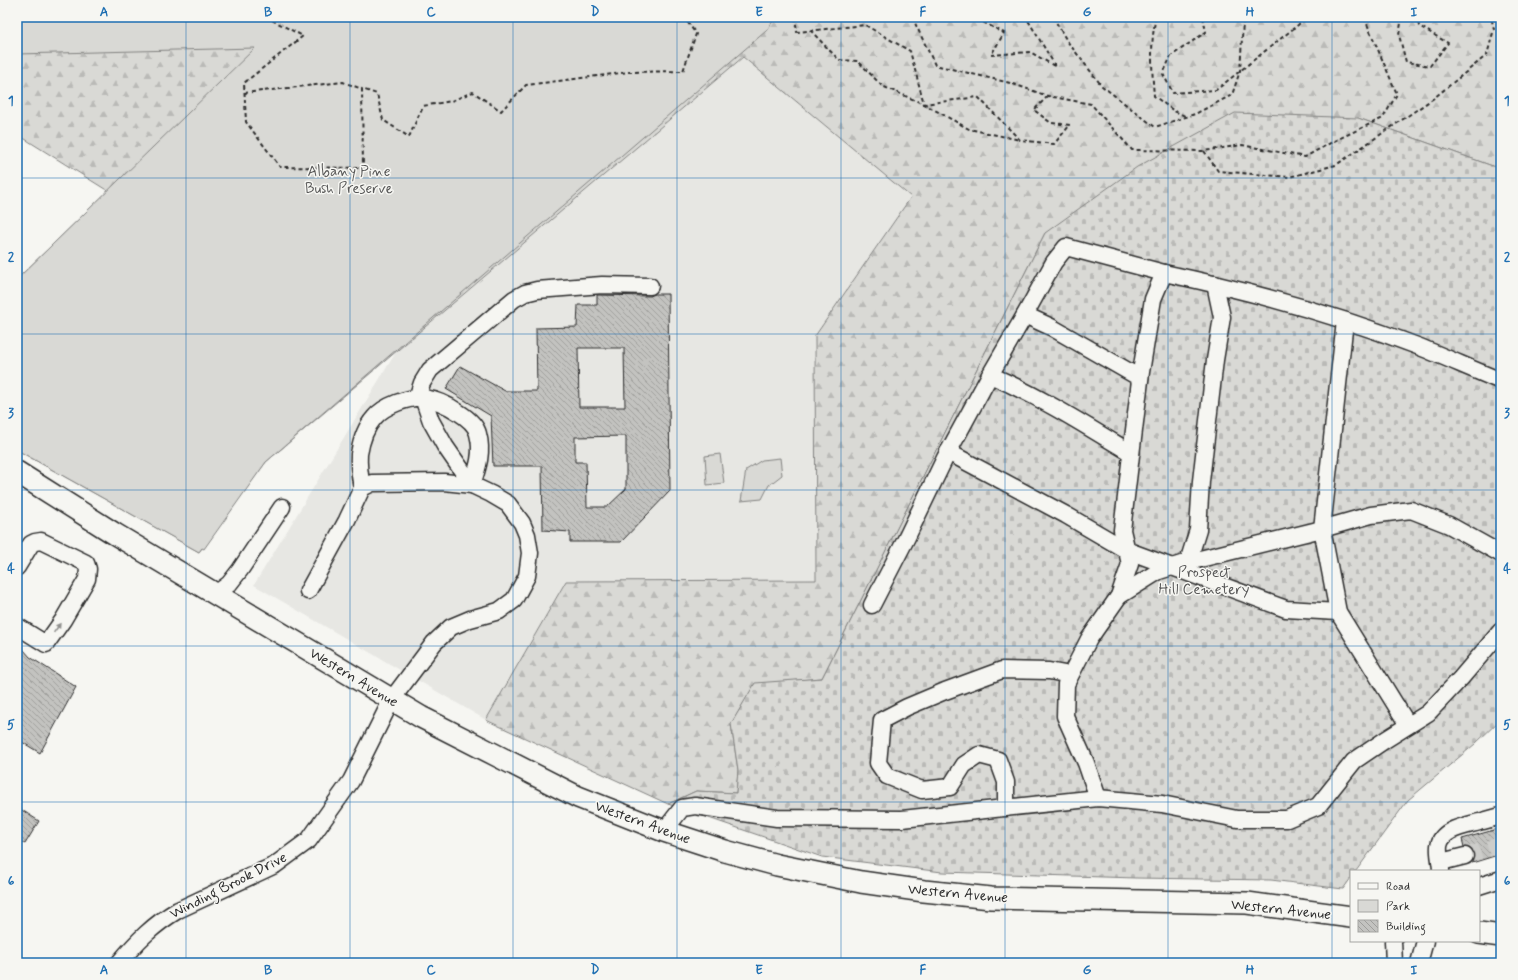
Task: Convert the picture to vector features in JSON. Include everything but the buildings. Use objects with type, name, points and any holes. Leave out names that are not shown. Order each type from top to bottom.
[{"type":"main road","name":"Western Avenue","points":[[19,478],[421,717],[578,797],[664,831],[725,851],[777,865],[861,882],[924,891],[991,898],[1247,904],[1350,917]]},
{"type":"main road","points":[[1480,933],[1501,936]]},
{"type":"street","points":[[872,605],[948,452],[1054,262],[1066,247],[1164,273],[1256,294],[1345,321],[1419,347],[1501,381]]},
{"type":"street","points":[[1098,798],[1086,763],[1065,716],[1066,684],[1089,639],[1119,596],[1130,564],[1122,530],[1140,378],[1153,299],[1164,273]]},
{"type":"street","points":[[1188,562],[1198,530],[1201,480],[1215,360],[1222,317],[1215,284]]},
{"type":"street","points":[[472,485],[445,446],[420,398],[422,383],[430,370],[514,299],[525,293],[537,290],[602,285],[650,286]]},
{"type":"street","points":[[1025,315],[1051,327],[1140,378]]},
{"type":"street","points":[[1345,321],[1322,530],[1338,612],[1408,725]]},
{"type":"street","points":[[990,375],[1018,388],[1131,453]]},
{"type":"street","points":[[308,590],[347,520],[362,488],[359,468],[359,453],[364,436],[375,417],[389,407],[407,399],[420,398],[439,402],[468,418],[478,432],[481,454],[472,485]]},
{"type":"street","points":[[948,452],[1066,515],[1126,550],[1286,609],[1338,612]]},
{"type":"street","points":[[362,488],[372,483],[444,482],[472,485]]},
{"type":"street","name":"Winding Brook Drive","points":[[119,963],[147,931],[162,919],[178,910],[275,865],[309,840],[351,781],[392,700],[434,643],[451,627],[470,619],[499,611],[514,600],[527,576],[530,553],[527,535],[522,523],[508,504],[472,485]]},
{"type":"street","points":[[214,593],[229,584],[282,506]]},
{"type":"street","points":[[1119,596],[1159,571],[1188,562],[1322,530],[1370,515],[1411,510],[1449,525],[1501,554]]},
{"type":"street","points":[[17,567],[31,544],[41,541],[86,564],[88,574],[87,579],[63,620],[46,644],[17,626]]},
{"type":"street","points":[[664,831],[682,808],[695,806],[777,818],[902,819],[1098,798],[1162,804],[1237,819],[1287,819],[1318,806],[1354,761],[1428,713],[1462,678],[1501,632]]},
{"type":"street","points":[[1006,808],[1006,782],[998,760],[978,755],[964,765],[950,787],[922,790],[886,776],[878,763],[882,720],[932,696],[1002,670],[1049,671],[1070,675]]},
{"type":"street","points":[[1465,856],[1441,866],[1439,847],[1441,839],[1446,834],[1463,826],[1470,818],[1485,821]]},
{"type":"street","points":[[1480,886],[1501,879]]},
{"type":"street","points":[[1393,942],[1394,963]]},
{"type":"street","points":[[1419,963],[1425,942]]},
{"type":"path","points":[[266,17],[303,36],[244,83],[246,122],[280,167],[363,168],[362,89]]},
{"type":"path","points":[[244,93],[343,82],[377,94],[383,120],[409,137],[423,106],[451,101],[473,92],[501,111],[526,85],[629,72],[683,71],[696,34],[684,17]]},
{"type":"path","points":[[795,17],[797,32],[865,25],[910,51],[924,104]]},
{"type":"path","points":[[914,17],[914,21],[935,65],[1010,83],[1048,96],[1091,104],[1132,150],[1204,151],[1242,145],[1304,157],[1383,118],[1397,94],[1364,17]]},
{"type":"path","points":[[969,17],[977,19],[1004,33],[991,54],[1030,52],[1056,67],[1026,17]]},
{"type":"path","points":[[1053,17],[1067,41],[1102,86],[1155,127],[1195,114],[1232,95],[1240,71],[1243,22],[1250,17]]},
{"type":"path","points":[[1156,17],[1152,32],[1154,96],[1174,111],[1186,117]]},
{"type":"path","points":[[1203,17],[1206,32],[1171,56],[1163,74],[1173,93],[1216,90],[1308,17]]},
{"type":"path","points":[[1402,17],[1399,36],[1406,62],[1430,66],[1448,43],[1419,26],[1417,17]]},
{"type":"path","points":[[1204,151],[1218,171],[1289,177],[1336,165],[1434,98],[1487,54],[1494,29],[1491,17]]},
{"type":"path","points":[[810,30],[839,60],[858,61],[882,86],[924,104],[969,130],[1020,140],[1054,144],[1070,125],[1051,123],[1034,110],[1048,96]]},
{"type":"path","points":[[924,104],[978,97],[1020,140]]},
{"type":"shaded area","points":[[743,57],[911,197],[815,336],[816,580],[566,581],[486,720],[254,585],[415,321]]},
{"type":"green space","points":[[17,17],[1501,17],[1501,169],[1358,118],[1045,233],[822,678],[755,684],[731,724],[738,770],[736,793],[696,791],[668,804],[486,720],[566,581],[816,580],[815,336],[911,197],[743,57],[266,462],[199,552],[17,450],[17,279],[108,191],[17,134]]},
{"type":"green space","name":"Albany Pine Bush Preserve","points":[[17,17],[776,17],[766,31],[266,462],[204,549],[202,548],[199,552],[17,450],[17,279],[255,48],[17,54]]},
{"type":"green space","name":"Prospect Hill Cemetery","points":[[1235,113],[1358,118],[1501,169],[1501,719],[1475,744],[1408,800],[1357,870],[1350,870],[1350,879],[1343,889],[1271,880],[1136,878],[942,872],[822,857],[668,804],[696,791],[736,793],[738,770],[731,724],[755,683],[822,678],[1045,233],[1137,167]]},
{"type":"green space","points":[[720,454],[724,483],[707,485],[705,456]]},
{"type":"green space","points":[[780,458],[782,475],[769,485],[762,499],[741,501],[746,470],[762,460]]},
{"type":"tunnel","points":[[1465,856],[1501,845]]}]
